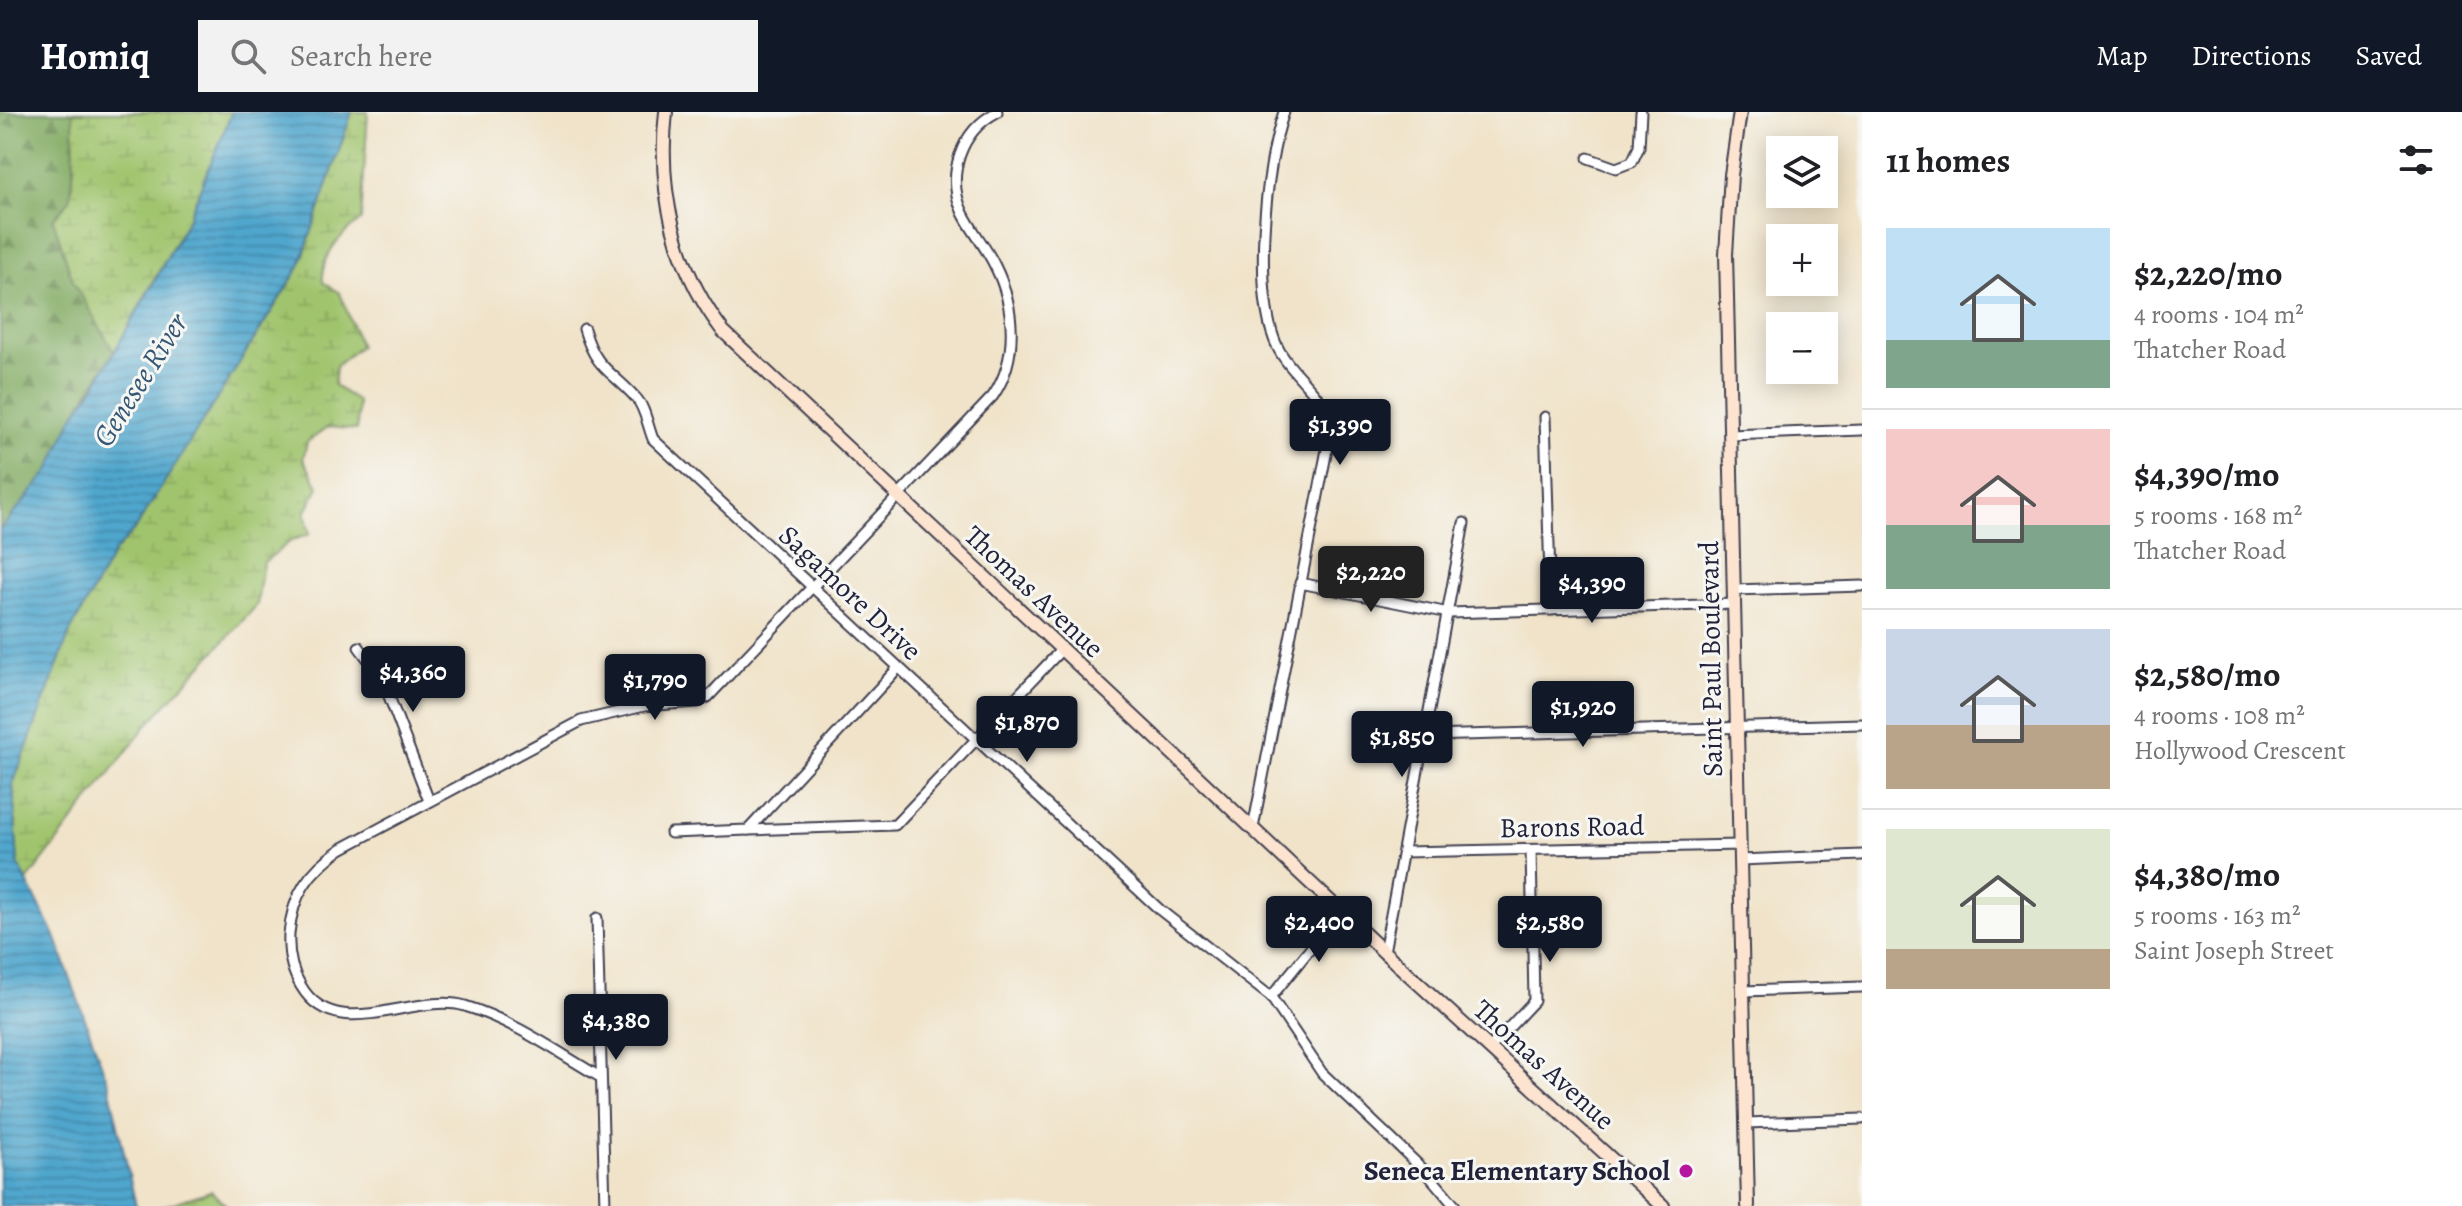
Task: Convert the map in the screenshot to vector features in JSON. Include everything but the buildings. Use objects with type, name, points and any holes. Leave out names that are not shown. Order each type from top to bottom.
[{"type":"main road","name":"Thomas Avenue","points":[[666,112],[662,157],[673,227],[693,288],[706,309],[747,356],[1384,952],[1663,1206]]},
{"type":"main road","name":"Saint Paul Boulevard","points":[[1740,112],[1726,254],[1748,1206]]},
{"type":"street","points":[[600,1077],[508,1024],[464,1006],[432,1002],[360,1016],[326,1009],[303,990],[296,977],[289,948],[292,913],[303,882],[341,849],[581,721],[609,711],[702,700],[724,683],[993,396],[1009,366],[1011,329],[999,274],[962,210],[955,183],[961,151],[968,138],[977,126],[997,112]]},
{"type":"street","points":[[1253,828],[1331,429],[1324,406],[1277,348],[1265,298],[1268,179],[1284,112]]},
{"type":"street","points":[[1588,158],[1616,168],[1632,162],[1639,147],[1641,112]]},
{"type":"street","name":"Sagamore Drive","points":[[584,329],[589,346],[609,376],[639,400],[653,439],[1160,910],[1271,997],[1322,1073],[1428,1174],[1455,1206]]},
{"type":"street","points":[[1545,417],[1551,610]]},
{"type":"street","points":[[1730,435],[1862,430]]},
{"type":"street","points":[[1384,952],[1427,736],[1464,523]]},
{"type":"street","points":[[1300,583],[1449,613],[1734,604]]},
{"type":"street","points":[[1734,590],[1862,586]]},
{"type":"street","points":[[359,647],[382,678],[429,801]]},
{"type":"street","points":[[671,833],[895,825],[1061,650]]},
{"type":"street","points":[[748,830],[898,668]]},
{"type":"street","points":[[1427,736],[1862,724]]},
{"type":"street","name":"Barons Road","points":[[1404,852],[1740,845]]},
{"type":"street","points":[[1489,1049],[1534,1001],[1531,850]]},
{"type":"street","points":[[1740,860],[1862,855]]},
{"type":"street","points":[[1271,997],[1341,911]]},
{"type":"street","points":[[597,918],[605,1206]]},
{"type":"street","points":[[1743,991],[1862,987]]},
{"type":"street","points":[[1746,1123],[1862,1119]]},
{"type":"green space","points":[[0,112],[73,112],[74,168],[70,200],[53,219],[73,281],[114,352],[73,417],[49,471],[0,530]]},
{"type":"green space","points":[[73,112],[232,112],[187,221],[114,352],[73,281],[53,219],[70,200],[74,168]]},
{"type":"green space","points":[[352,112],[368,112],[361,220],[346,232],[328,254],[323,282],[340,293],[360,346],[336,366],[334,385],[358,402],[357,430],[328,427],[307,442],[303,459],[319,487],[305,513],[310,534],[292,540],[263,563],[257,605],[146,726],[27,881],[18,864],[13,784],[70,632],[114,552],[135,529],[300,266]]},
{"type":"green space","points":[[211,1191],[227,1206],[164,1206]]},
{"type":"water","name":"Genesee River","points":[[232,112],[352,112],[300,266],[135,529],[114,552],[70,632],[13,784],[18,864],[55,936],[109,1085],[136,1206],[0,1206],[0,530],[49,471],[73,417],[95,386],[187,221]]},
{"type":"place","name":"Seneca Elementary School","points":[[1686,1171]]}]
